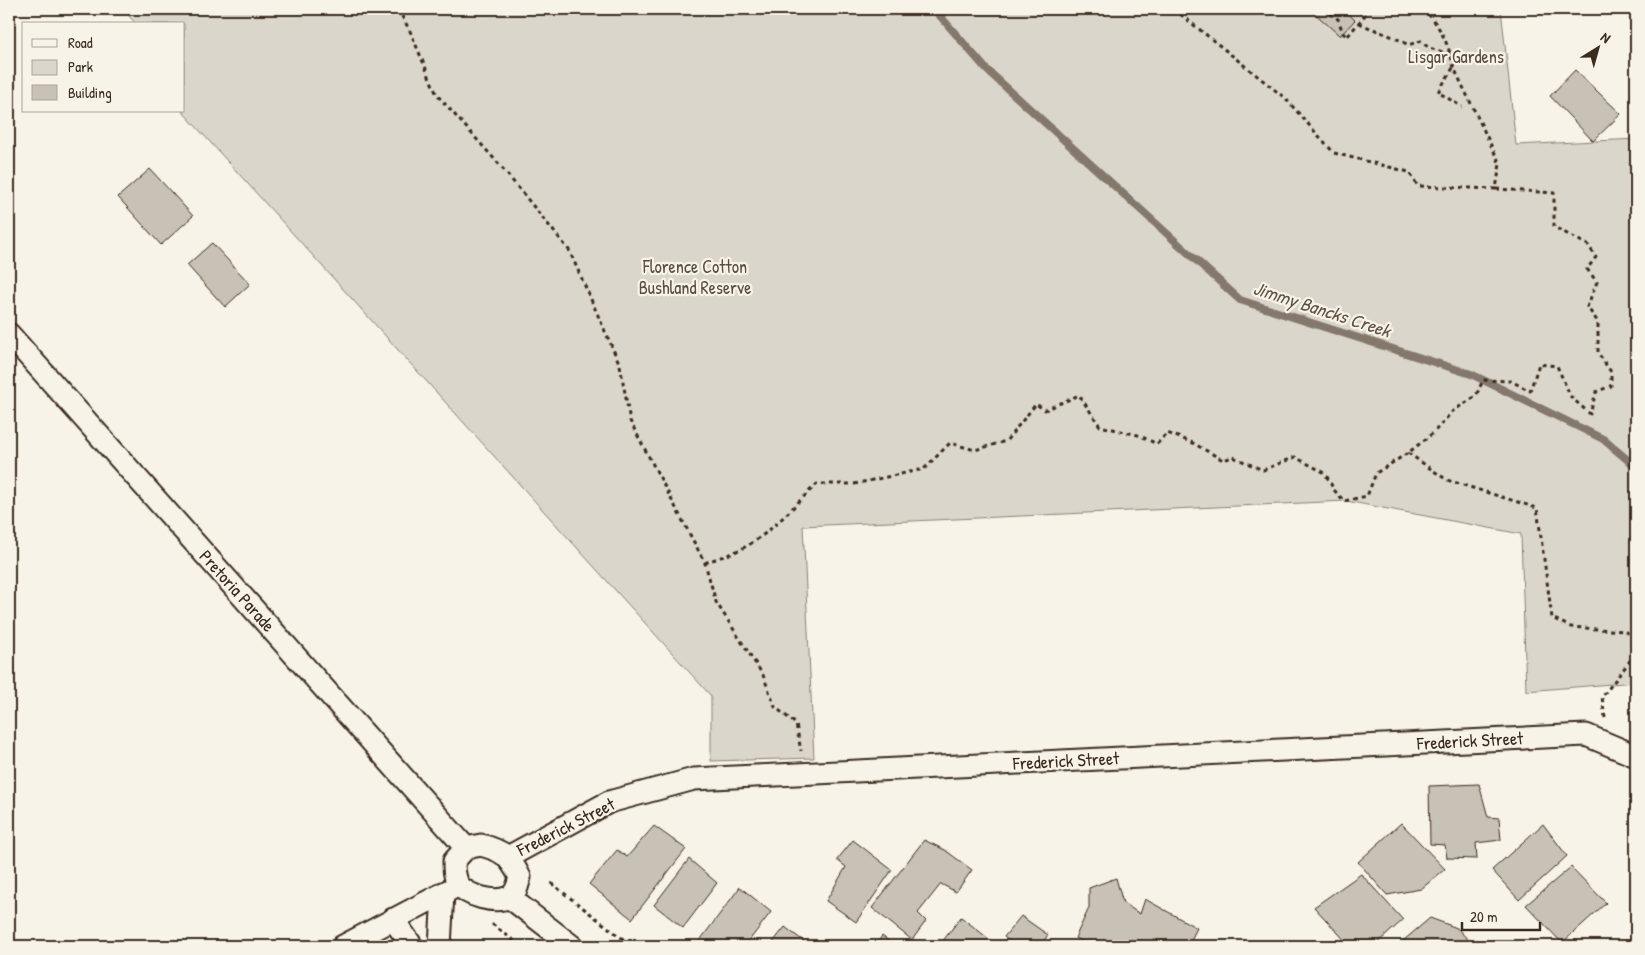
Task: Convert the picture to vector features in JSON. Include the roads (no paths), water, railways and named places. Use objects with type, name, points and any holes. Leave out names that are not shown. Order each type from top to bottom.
[{"type":"street","name":"Pretoria Parade","points":[[9,334],[466,848]]},
{"type":"street","name":"Frederick Street","points":[[508,857],[609,802],[694,779],[1586,735],[1636,756]]},
{"type":"street","points":[[343,946],[451,889],[477,897],[493,899],[509,897],[516,890],[520,877],[508,857],[497,849],[481,845],[466,848],[454,861],[454,874],[451,889],[440,946]]},
{"type":"street","points":[[509,897],[572,946]]},
{"type":"street","points":[[393,919],[412,946]]},
{"type":"waterway","name":"Jimmy Bancks Creek","points":[[934,9],[987,70],[1240,300],[1471,374],[1603,439],[1636,467]]},
{"type":"park label","name":"Lisgar Gardens","points":[[1456,57]]},
{"type":"park label","name":"Florence Cotton Bushland Reserve","points":[[695,277]]}]
